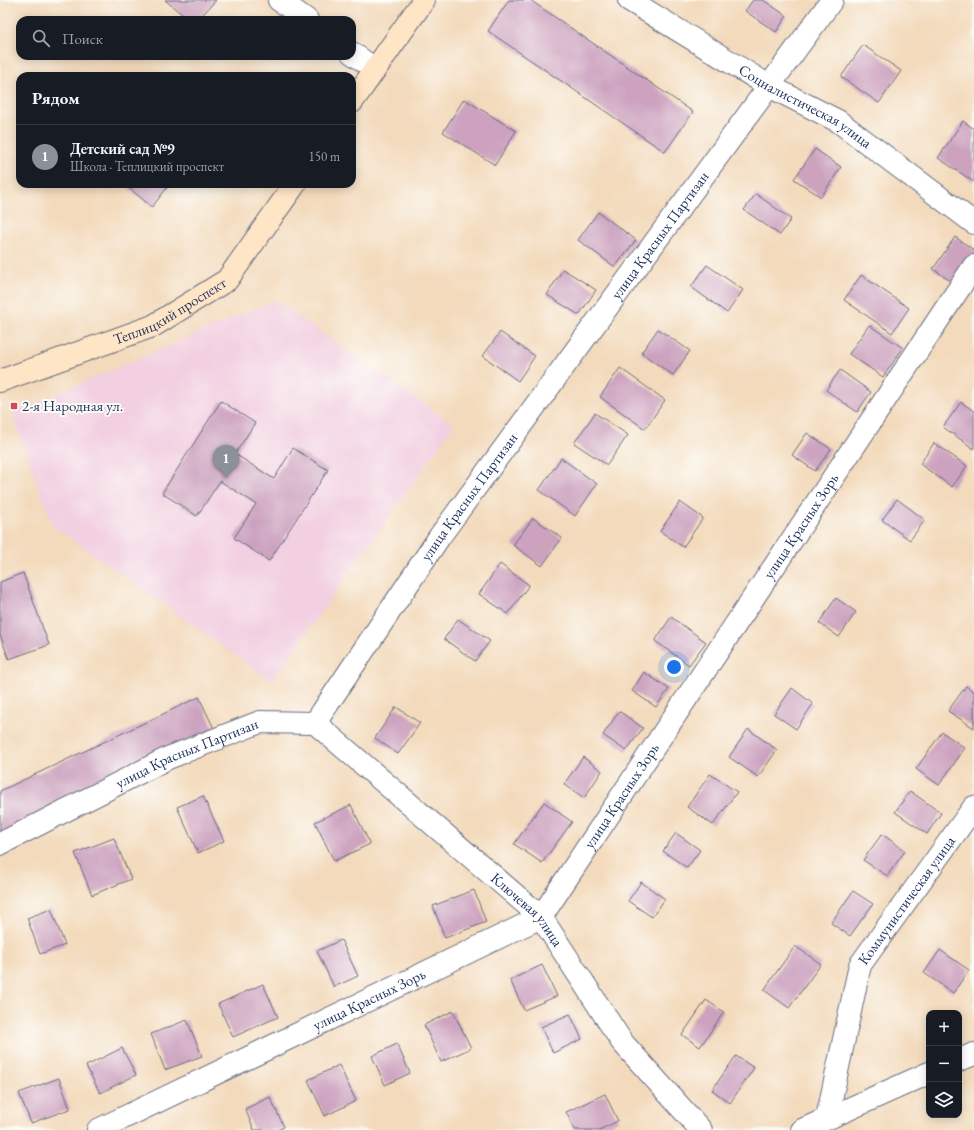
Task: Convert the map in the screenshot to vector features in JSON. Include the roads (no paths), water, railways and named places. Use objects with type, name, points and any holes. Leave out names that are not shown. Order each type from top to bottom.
[{"type":"main road","points":[[356,96],[424,0]]},
{"type":"main road","name":"Теплицкий проспект","points":[[0,381],[153,326],[227,280],[292,188]]},
{"type":"street","points":[[279,0],[301,16]]},
{"type":"street","name":"Социалистическая улица","points":[[629,0],[769,86],[838,121],[974,223]]},
{"type":"street","name":"улица Красных Партизан","points":[[0,844],[168,758],[260,722],[314,723],[440,536],[832,0]]},
{"type":"street","points":[[356,56],[375,70]]},
{"type":"street","name":"улица Красных Зорь","points":[[98,1130],[541,917],[974,266]]},
{"type":"street","name":"Ключевая улица","points":[[314,723],[541,917],[622,1042],[701,1130]]},
{"type":"street","name":"Коммунистическая улица","points":[[827,1118],[860,965],[974,807]]},
{"type":"street","points":[[962,1059],[974,1054]]},
{"type":"street","points":[[802,1130],[926,1074]]},
{"type":"place","name":"2-я Народная ул.","points":[[14,406]]},
{"type":"place","name":"Детский сад №9","points":[[226,478]]}]
